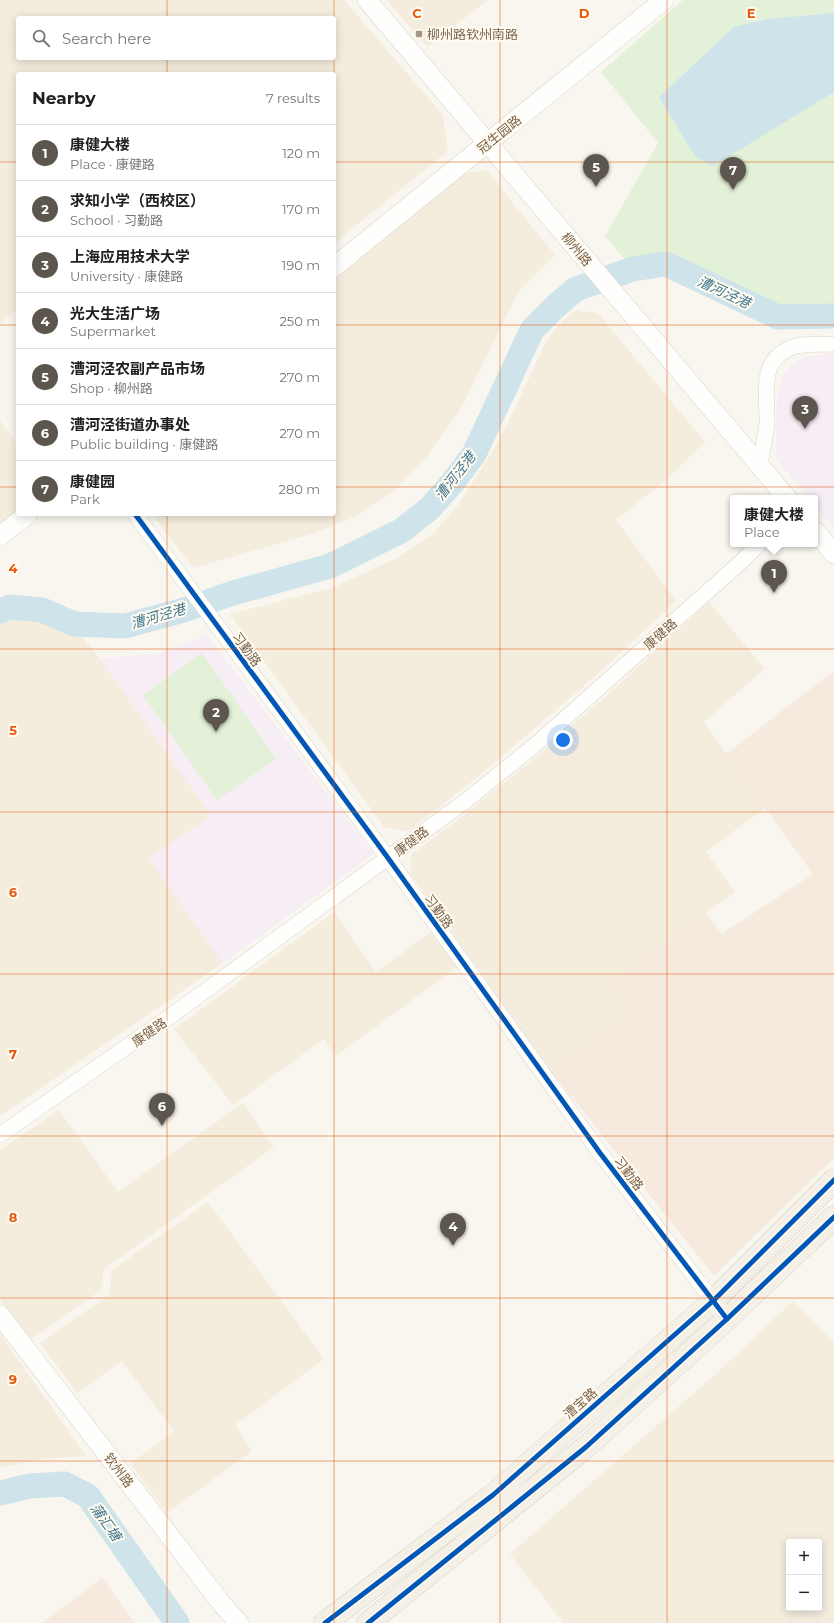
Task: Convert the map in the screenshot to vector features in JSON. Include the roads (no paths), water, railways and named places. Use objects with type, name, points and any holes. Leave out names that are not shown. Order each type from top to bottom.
[{"type":"main road","name":"漕宝路","points":[[325,1623],[493,1494],[714,1300],[834,1180]]},
{"type":"main road","points":[[368,1623],[586,1447],[728,1318],[834,1217]]},
{"type":"street","name":"柳州路","points":[[367,0],[784,495]]},
{"type":"street","name":"冠生园路","points":[[336,265],[664,0]]},
{"type":"street","points":[[760,466],[766,424],[766,383],[768,373],[773,362],[780,354],[789,348],[834,344]]},
{"type":"street","points":[[0,536],[25,516]]},
{"type":"street","name":"习勤路","points":[[136,516],[388,858],[596,1146],[728,1318]]},
{"type":"street","points":[[818,535],[834,554]]},
{"type":"street","name":"康健路","points":[[0,1135],[175,1013],[467,800],[535,745],[756,547]]},
{"type":"street","name":"钦州路","points":[[0,1315],[222,1604],[239,1623]]},
{"type":"water","points":[[833,13],[834,92],[713,166],[695,156],[659,97],[734,27],[768,19]]},
{"type":"waterway","name":"漕河泾港","points":[[0,611],[10,607],[42,610],[74,624],[125,626],[184,610],[233,593],[330,566],[401,531],[429,509],[453,482],[474,454],[532,330],[576,289],[633,269],[666,264],[778,317],[834,316]]},
{"type":"waterway","name":"蒲汇塘","points":[[0,1493],[30,1486],[65,1484],[88,1496],[177,1623]]},
{"type":"place","name":"柳州路钦州南路","points":[[419,34]]},
{"type":"place","name":"漕河泾农副产品市场","points":[[596,187]]},
{"type":"place","name":"康健园","points":[[733,190]]},
{"type":"place","name":"上海应用技术大学","points":[[805,429]]},
{"type":"place","name":"康健大楼","points":[[774,593]]},
{"type":"place","name":"求知小学（西校区）","points":[[216,732]]},
{"type":"place","name":"漕河泾街道办事处","points":[[162,1126]]},
{"type":"place","name":"光大生活广场","points":[[453,1246]]}]
